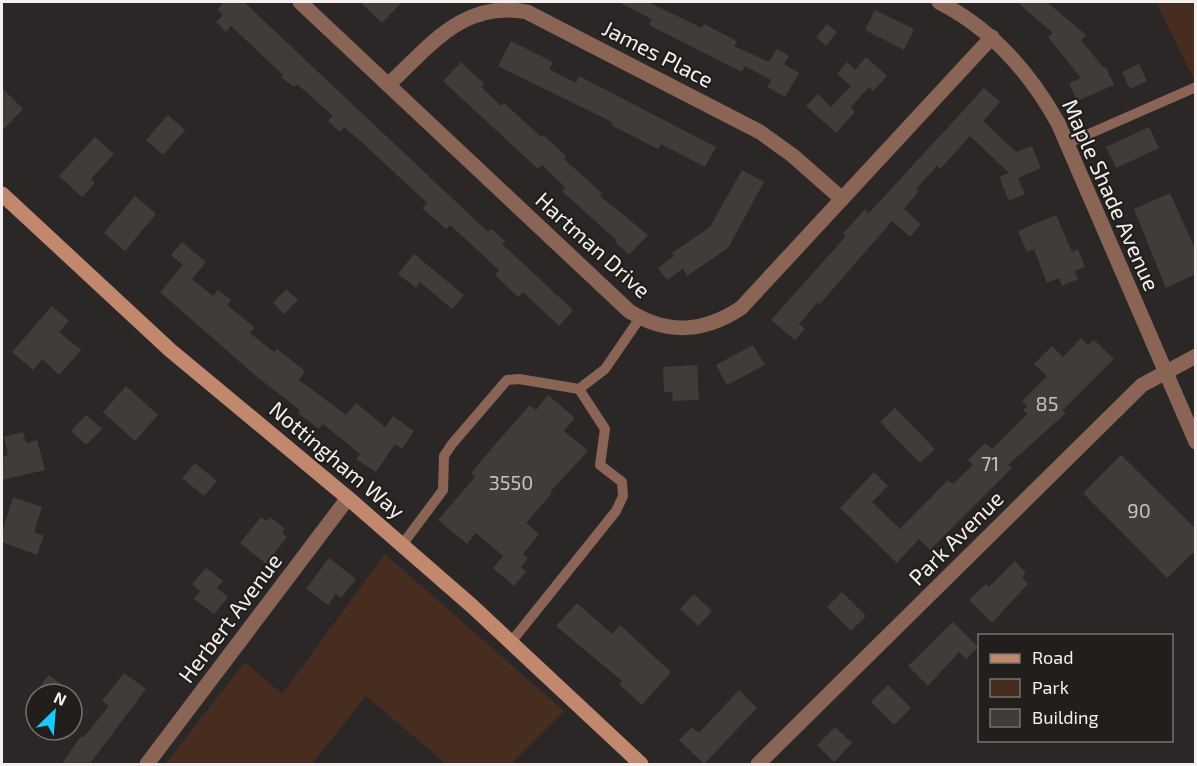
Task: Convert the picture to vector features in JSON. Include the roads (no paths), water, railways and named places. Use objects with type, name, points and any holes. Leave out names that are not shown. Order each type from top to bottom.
[{"type":"street","name":"Hartman Drive","points":[[300,2],[629,311],[664,327],[684,329],[704,327],[723,320],[741,308],[992,37]]},
{"type":"street","name":"Maple Shade Avenue","points":[[939,2],[992,37],[1020,65],[1042,95],[1066,144],[1196,442]]},
{"type":"street","name":"James Place","points":[[388,85],[458,20],[475,10],[510,7],[527,12],[760,132],[792,155],[842,200]]},
{"type":"street","name":"Nottingham Way","points":[[2,194],[170,350],[402,544],[511,642],[641,765]]},
{"type":"street","name":"Park Avenue","points":[[758,765],[1142,385],[1196,356]]},
{"type":"street","name":"Herbert Avenue","points":[[147,765],[348,498]]},
{"type":"lane","points":[[1066,144],[1196,87]]},
{"type":"lane","points":[[402,544],[443,490],[444,456],[507,380],[519,379],[579,389],[605,369],[640,318]]},
{"type":"lane","points":[[511,642],[616,511],[623,496],[622,482],[600,465],[605,429],[579,389]]}]
